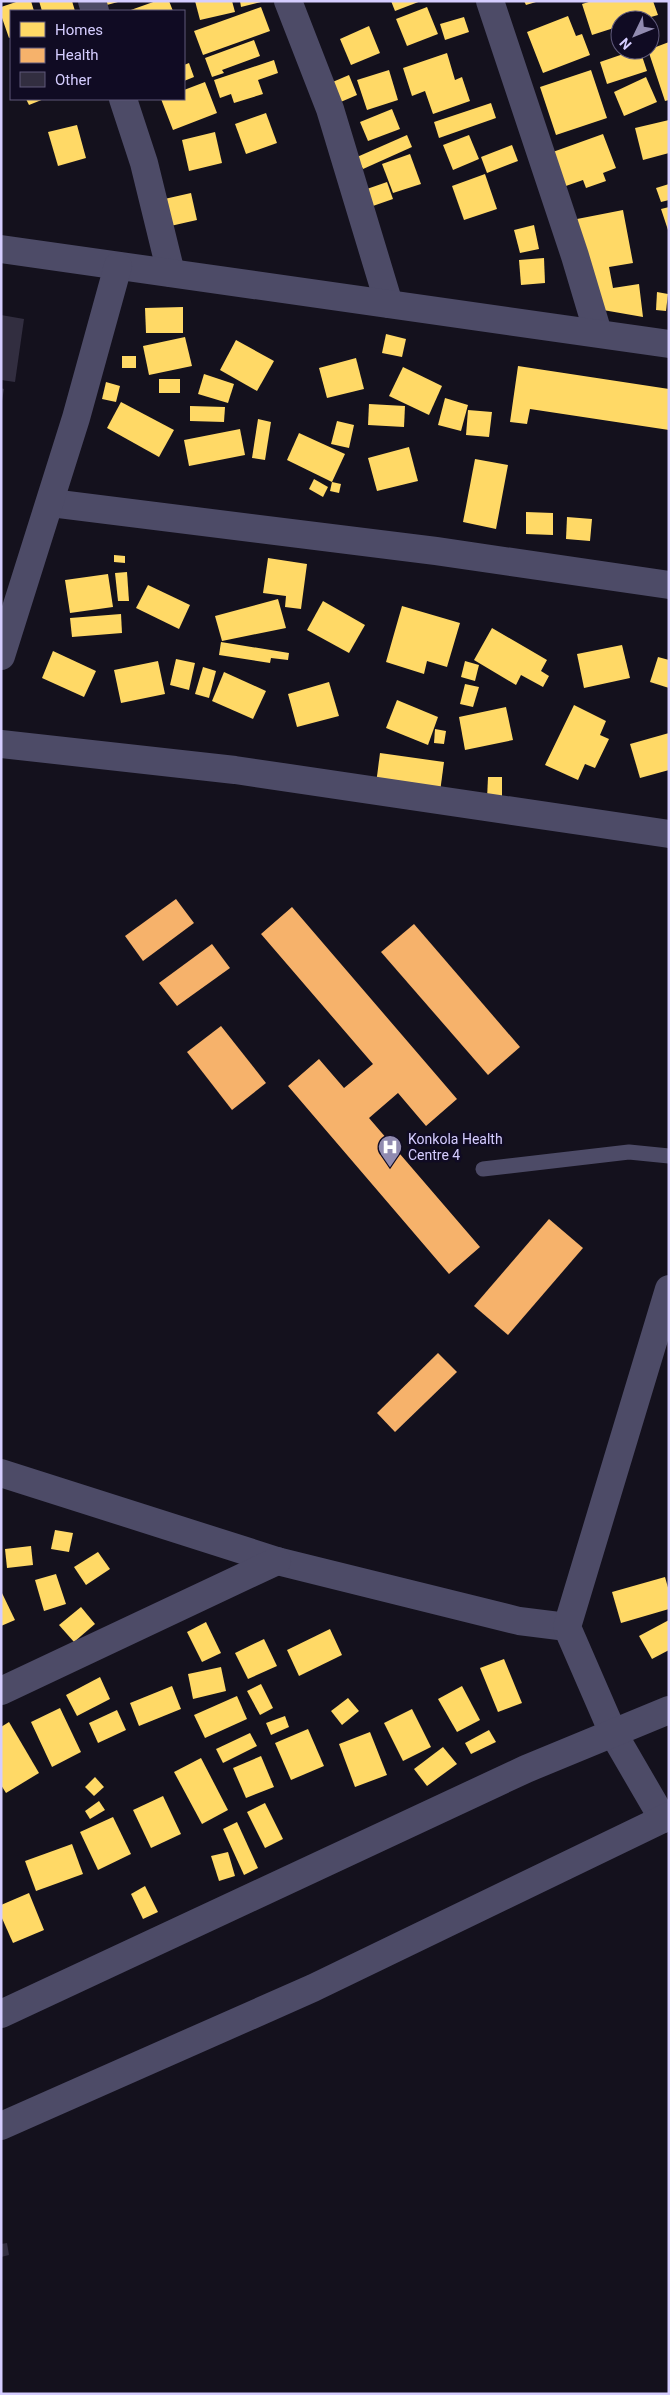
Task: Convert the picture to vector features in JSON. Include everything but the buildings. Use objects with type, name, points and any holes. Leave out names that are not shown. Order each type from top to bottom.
[{"type":"street","points":[[288,1],[330,109],[389,304]]},
{"type":"street","points":[[490,1],[575,256],[598,333]]},
{"type":"street","points":[[123,100],[144,163],[171,273]]},
{"type":"street","points":[[1,249],[669,344]]},
{"type":"street","points":[[1,656],[51,502],[118,266]]},
{"type":"street","points":[[51,502],[436,551],[669,585]]},
{"type":"street","points":[[1,744],[235,770],[669,834]]},
{"type":"street","points":[[1,2126],[313,1988],[666,1817],[613,1733],[566,1627],[666,1309]]},
{"type":"street","points":[[1,1473],[277,1560],[519,1621],[566,1627]]},
{"type":"street","points":[[1,1690],[277,1560]]},
{"type":"street","points":[[1,2014],[526,1769],[669,1710]]},
{"type":"lane","points":[[483,1169],[629,1152],[669,1156]]},
{"type":"place","name":"Konkola Health Centre 4","points":[[390,1168]]}]
